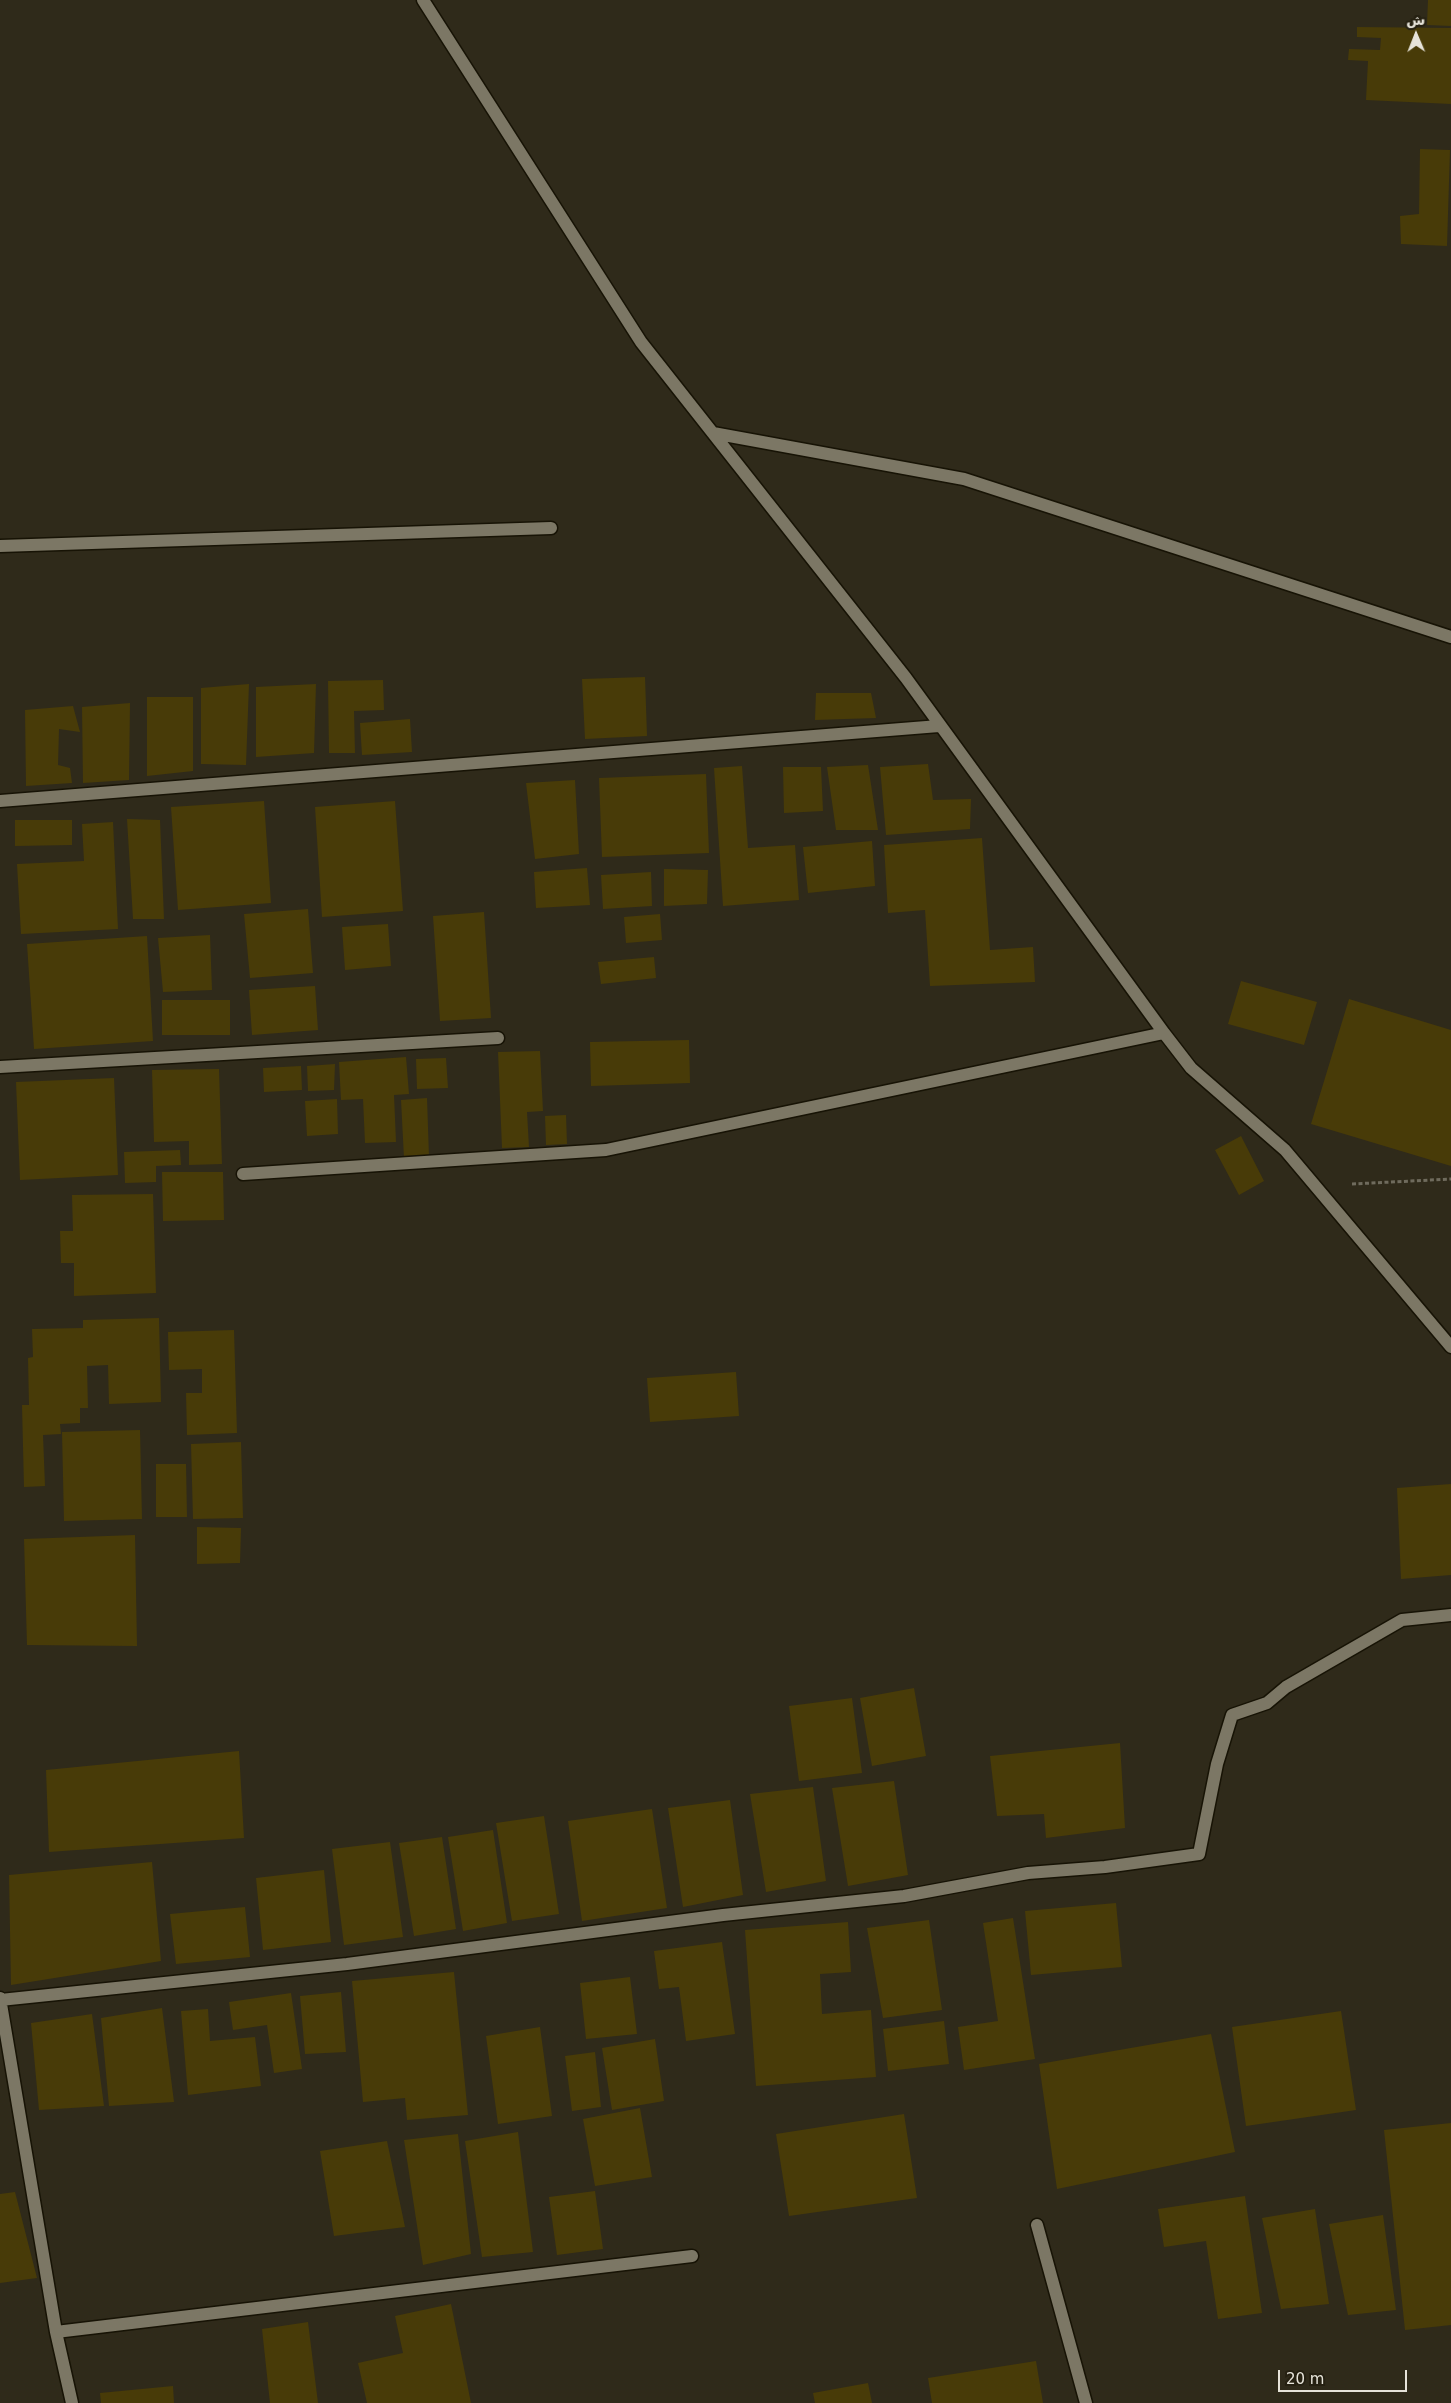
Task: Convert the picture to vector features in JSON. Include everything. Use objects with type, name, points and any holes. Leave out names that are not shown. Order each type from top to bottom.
[{"type":"street","points":[[422,0],[641,342],[906,678],[1164,1033],[1192,1068],[1285,1150],[1451,1347]]},
{"type":"street","points":[[712,433],[964,479],[1451,636]]},
{"type":"street","points":[[0,546],[551,528]]},
{"type":"street","points":[[0,801],[940,726]]},
{"type":"street","points":[[243,1174],[606,1150],[1164,1033]]},
{"type":"street","points":[[0,1066],[498,1038]]},
{"type":"street","points":[[72,2403],[56,2332],[0,1999],[346,1964],[723,1915],[904,1896],[1028,1873],[1105,1867],[1199,1854],[1218,1764],[1232,1715],[1267,1703],[1286,1687],[1402,1620],[1451,1615]]},
{"type":"street","points":[[1037,2225],[1086,2403]]},
{"type":"street","points":[[56,2332],[692,2256]]},
{"type":"path","points":[[1315,1186],[1451,1179]]},
{"type":"building","points":[[1428,0],[1451,0],[1451,26],[1427,25]]},
{"type":"building","points":[[1357,27],[1451,28],[1451,104],[1366,100],[1368,61],[1348,60],[1349,49],[1380,50],[1381,38],[1357,37]]},
{"type":"building","points":[[1420,149],[1450,150],[1447,246],[1401,244],[1400,216],[1419,214]]},
{"type":"building","points":[[645,677],[647,736],[585,739],[582,679]]},
{"type":"building","points":[[383,680],[384,710],[354,711],[355,753],[329,753],[328,681]]},
{"type":"building","points":[[249,684],[246,765],[201,764],[201,688]]},
{"type":"building","points":[[316,684],[314,753],[256,757],[256,687]]},
{"type":"building","points":[[816,693],[871,693],[876,718],[815,720]]},
{"type":"building","points":[[147,697],[193,697],[193,771],[147,776]]},
{"type":"building","points":[[130,703],[129,780],[83,783],[82,707]]},
{"type":"building","points":[[73,706],[80,732],[59,729],[58,765],[70,768],[72,783],[26,786],[25,710]]},
{"type":"building","points":[[410,719],[412,752],[362,755],[360,723]]},
{"type":"building","points":[[928,764],[933,800],[971,799],[970,829],[886,835],[880,767]]},
{"type":"building","points":[[868,765],[878,830],[836,830],[827,767]]},
{"type":"building","points":[[742,766],[748,848],[795,845],[799,900],[723,906],[714,768]]},
{"type":"building","points":[[783,767],[821,767],[823,811],[784,813]]},
{"type":"building","points":[[706,774],[709,853],[602,857],[599,778]]},
{"type":"building","points":[[575,780],[579,854],[535,859],[526,783]]},
{"type":"building","points":[[264,801],[271,903],[178,910],[171,807]]},
{"type":"building","points":[[395,801],[403,911],[322,917],[315,807]]},
{"type":"building","points":[[127,819],[160,820],[164,919],[133,919]]},
{"type":"building","points":[[15,820],[72,820],[72,845],[15,846]]},
{"type":"building","points":[[113,822],[118,929],[21,934],[17,864],[84,861],[82,824]]},
{"type":"building","points":[[982,838],[990,950],[1033,947],[1035,982],[930,986],[925,910],[888,913],[884,845]]},
{"type":"building","points":[[872,841],[875,886],[808,893],[803,847]]},
{"type":"building","points":[[587,868],[590,905],[536,908],[534,872]]},
{"type":"building","points":[[664,869],[708,870],[707,904],[664,906]]},
{"type":"building","points":[[651,872],[652,906],[603,909],[601,875]]},
{"type":"building","points":[[308,909],[313,973],[250,978],[244,914]]},
{"type":"building","points":[[484,912],[491,1018],[440,1021],[433,916]]},
{"type":"building","points":[[660,914],[662,940],[626,943],[624,917]]},
{"type":"building","points":[[388,924],[391,966],[345,970],[342,927]]},
{"type":"building","points":[[210,935],[212,990],[163,992],[158,938]]},
{"type":"building","points":[[147,936],[153,1041],[34,1049],[27,944]]},
{"type":"building","points":[[654,957],[656,978],[601,984],[598,962]]},
{"type":"building","points":[[1241,981],[1317,1002],[1304,1045],[1228,1024]]},
{"type":"building","points":[[315,986],[318,1030],[252,1035],[249,990]]},
{"type":"building","points":[[1349,999],[1451,1030],[1451,1166],[1311,1124]]},
{"type":"building","points":[[162,1000],[230,1000],[230,1035],[162,1035]]},
{"type":"building","points":[[689,1040],[690,1083],[591,1086],[590,1042]]},
{"type":"building","points":[[540,1051],[543,1111],[527,1112],[529,1147],[502,1148],[498,1052]]},
{"type":"building","points":[[406,1057],[409,1094],[394,1095],[396,1142],[365,1143],[363,1099],[341,1100],[339,1062]]},
{"type":"building","points":[[446,1058],[448,1088],[417,1089],[416,1059]]},
{"type":"building","points":[[335,1064],[334,1090],[308,1091],[307,1066]]},
{"type":"building","points":[[301,1066],[302,1090],[264,1092],[263,1068]]},
{"type":"building","points":[[219,1069],[222,1164],[189,1165],[189,1141],[154,1142],[152,1070]]},
{"type":"building","points":[[114,1078],[118,1175],[20,1180],[16,1082]]},
{"type":"building","points":[[427,1098],[429,1157],[404,1158],[401,1100]]},
{"type":"building","points":[[337,1099],[338,1134],[307,1136],[305,1101]]},
{"type":"building","points":[[566,1115],[567,1144],[546,1145],[545,1116]]},
{"type":"building","points":[[1241,1136],[1264,1181],[1239,1195],[1215,1150]]},
{"type":"building","points":[[180,1150],[181,1165],[156,1166],[156,1182],[125,1183],[124,1152]]},
{"type":"building","points":[[162,1172],[223,1172],[224,1220],[163,1221]]},
{"type":"building","points":[[153,1194],[156,1293],[74,1296],[74,1263],[61,1263],[60,1231],[73,1231],[72,1195]]},
{"type":"building","points":[[159,1318],[161,1402],[109,1404],[108,1365],[87,1366],[88,1408],[80,1408],[80,1423],[60,1424],[61,1434],[43,1435],[45,1486],[24,1487],[22,1405],[29,1405],[28,1358],[33,1357],[32,1329],[83,1328],[83,1320]]},
{"type":"building","points":[[234,1330],[237,1433],[187,1435],[186,1393],[202,1393],[202,1369],[169,1370],[168,1332]]},
{"type":"building","points":[[736,1372],[739,1416],[650,1422],[647,1378]]},
{"type":"building","points":[[140,1430],[142,1519],[64,1521],[62,1432]]},
{"type":"building","points":[[241,1442],[243,1518],[193,1519],[191,1444]]},
{"type":"building","points":[[156,1464],[186,1464],[187,1517],[156,1517]]},
{"type":"building","points":[[1451,1484],[1451,1575],[1401,1579],[1397,1488]]},
{"type":"building","points":[[197,1527],[241,1528],[240,1563],[197,1564]]},
{"type":"building","points":[[135,1535],[137,1646],[27,1645],[24,1539]]},
{"type":"building","points":[[914,1688],[926,1756],[872,1766],[860,1698]]},
{"type":"building","points":[[852,1698],[862,1773],[799,1781],[789,1706]]},
{"type":"building","points":[[1120,1743],[1125,1828],[1046,1838],[1044,1814],[997,1816],[990,1756]]},
{"type":"building","points":[[239,1751],[244,1838],[49,1852],[46,1770]]},
{"type":"building","points":[[894,1781],[908,1875],[848,1886],[832,1788]]},
{"type":"building","points":[[813,1787],[826,1881],[766,1892],[750,1794]]},
{"type":"building","points":[[730,1800],[743,1895],[683,1907],[668,1808]]},
{"type":"building","points":[[652,1809],[667,1908],[582,1921],[568,1821]]},
{"type":"building","points":[[544,1816],[559,1914],[512,1921],[496,1823]]},
{"type":"building","points":[[493,1830],[507,1923],[463,1931],[448,1837]]},
{"type":"building","points":[[442,1837],[456,1929],[414,1936],[399,1843]]},
{"type":"building","points":[[390,1842],[403,1937],[344,1945],[332,1849]]},
{"type":"building","points":[[152,1862],[161,1961],[11,1985],[9,1875]]},
{"type":"building","points":[[324,1870],[331,1942],[263,1950],[256,1878]]},
{"type":"building","points":[[1116,1903],[1122,1967],[1031,1975],[1025,1911]]},
{"type":"building","points":[[245,1907],[250,1957],[176,1964],[170,1914]]},
{"type":"building","points":[[1013,1918],[1035,2059],[964,2070],[958,2027],[998,2021],[983,1923]]},
{"type":"building","points":[[929,1920],[942,2010],[883,2018],[867,1928]]},
{"type":"building","points":[[848,1922],[851,1972],[820,1974],[822,2014],[871,2010],[876,2077],[756,2086],[745,1930]]},
{"type":"building","points":[[722,1942],[735,2034],[686,2041],[679,1987],[659,1989],[654,1951]]},
{"type":"building","points":[[454,1972],[468,2115],[407,2120],[405,2098],[363,2102],[352,1981]]},
{"type":"building","points":[[630,1977],[637,2034],[586,2039],[580,1983]]},
{"type":"building","points":[[341,1992],[346,2052],[305,2054],[300,1996]]},
{"type":"building","points":[[291,1993],[302,2069],[274,2073],[267,2025],[233,2030],[229,2002]]},
{"type":"building","points":[[162,2008],[174,2102],[109,2106],[101,2018]]},
{"type":"building","points":[[208,2009],[210,2041],[255,2037],[261,2086],[188,2095],[181,2011]]},
{"type":"building","points":[[1341,2011],[1356,2110],[1246,2126],[1232,2027]]},
{"type":"building","points":[[92,2014],[104,2106],[39,2110],[31,2023]]},
{"type":"building","points":[[944,2021],[949,2064],[888,2071],[883,2029]]},
{"type":"building","points":[[540,2027],[552,2116],[498,2124],[486,2036]]},
{"type":"building","points":[[1211,2034],[1235,2152],[1057,2189],[1039,2064]]},
{"type":"building","points":[[655,2039],[664,2101],[612,2110],[602,2048]]},
{"type":"building","points":[[595,2052],[601,2107],[572,2111],[565,2056]]},
{"type":"building","points":[[640,2108],[652,2177],[595,2186],[583,2119]]},
{"type":"building","points":[[904,2114],[917,2198],[789,2216],[776,2134]]},
{"type":"building","points":[[1451,2123],[1451,2325],[1405,2330],[1384,2130]]},
{"type":"building","points":[[518,2132],[533,2252],[482,2257],[465,2141]]},
{"type":"building","points":[[458,2134],[471,2254],[423,2265],[404,2140]]},
{"type":"building","points":[[387,2141],[405,2227],[334,2236],[320,2151]]},
{"type":"building","points":[[595,2191],[603,2249],[557,2255],[549,2197]]},
{"type":"building","points":[[15,2192],[37,2278],[0,2283],[0,2194]]},
{"type":"building","points":[[1245,2196],[1262,2313],[1218,2319],[1206,2241],[1164,2247],[1158,2209]]},
{"type":"building","points":[[1315,2209],[1329,2304],[1281,2309],[1262,2218]]},
{"type":"building","points":[[1383,2215],[1396,2310],[1348,2315],[1329,2224]]},
{"type":"building","points":[[451,2304],[471,2403],[367,2403],[358,2363],[403,2353],[395,2316]]},
{"type":"building","points":[[308,2322],[318,2403],[270,2403],[262,2329]]},
{"type":"building","points":[[1036,2361],[1043,2403],[932,2403],[928,2378]]},
{"type":"building","points":[[868,2383],[872,2403],[815,2403],[813,2393]]},
{"type":"building","points":[[173,2386],[174,2403],[101,2403],[100,2393]]}]
